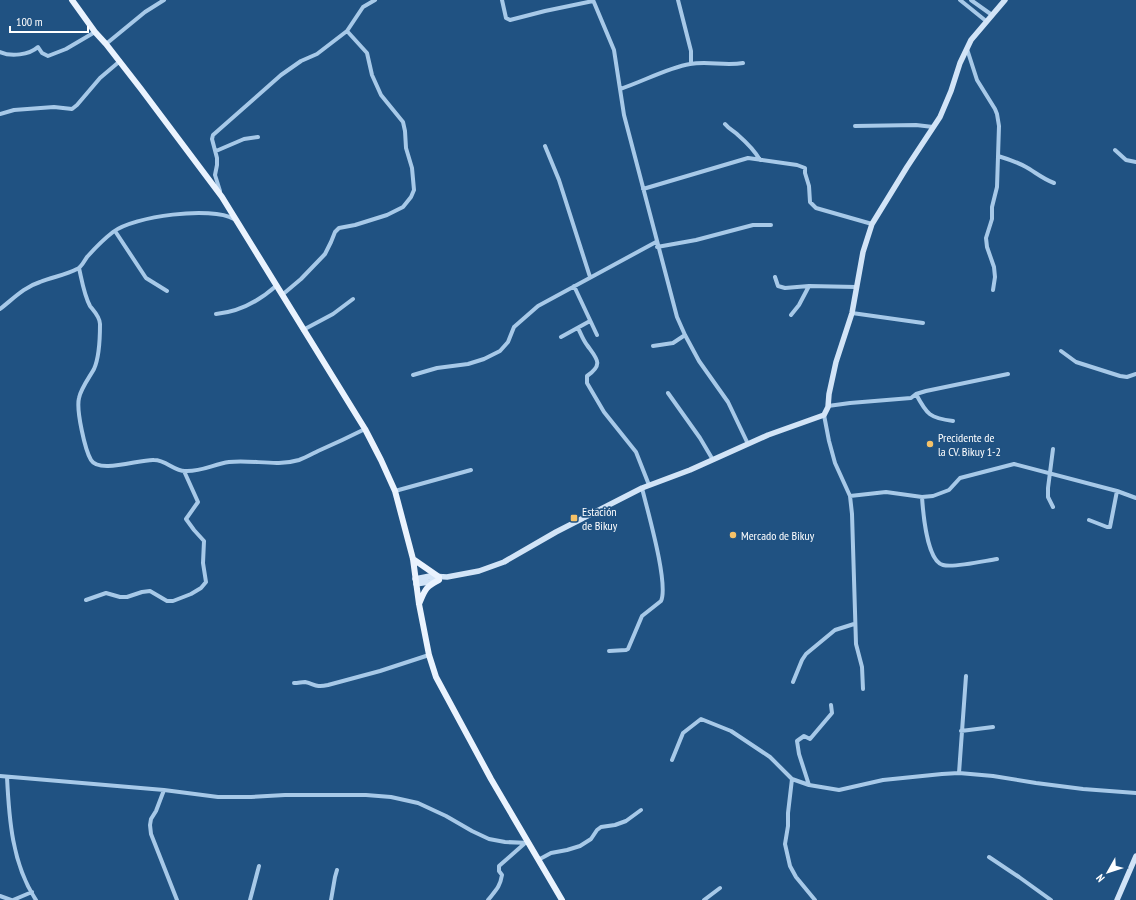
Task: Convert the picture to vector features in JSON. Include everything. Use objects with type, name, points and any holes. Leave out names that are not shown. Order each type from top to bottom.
[{"type":"main road","points":[[72,0],[95,32],[120,61],[222,197],[365,429],[395,491],[413,559],[415,582],[429,655],[440,684],[526,844],[538,860],[562,900]]},
{"type":"main road","points":[[413,559],[440,578],[424,590],[419,604]]},
{"type":"street","points":[[106,44],[145,12],[164,0]]},
{"type":"street","points":[[222,197],[214,175],[218,165],[212,139],[213,135],[281,75],[317,54],[347,31],[362,7],[375,0]]},
{"type":"street","points":[[502,0],[506,18],[510,20],[593,0],[614,50],[624,116],[677,317],[699,361],[728,402],[748,444]]},
{"type":"street","points":[[678,0],[691,51],[691,64]]},
{"type":"street","points":[[960,0],[986,22]]},
{"type":"street","points":[[971,0],[992,15]]},
{"type":"street","points":[[863,689],[862,667],[856,644],[854,624],[852,514],[850,496],[835,463],[824,415],[828,406],[836,362],[852,313],[863,252],[872,224],[933,127],[951,91],[960,64],[971,40],[1005,0]]},
{"type":"street","points":[[282,295],[301,279],[325,254],[334,232],[339,228],[355,225],[387,215],[403,207],[411,197],[414,190],[403,122],[381,95],[372,75],[367,53],[347,31]]},
{"type":"street","points":[[0,52],[8,55],[34,51],[38,47],[42,53],[48,56],[66,50],[95,32]]},
{"type":"street","points":[[967,49],[977,80],[997,114],[997,187],[992,207],[992,219],[986,238],[987,247],[994,267],[995,277],[993,290]]},
{"type":"street","points":[[0,114],[14,110],[54,107],[72,109],[100,78],[120,61]]},
{"type":"street","points":[[620,89],[691,64],[711,63],[734,65],[743,63]]},
{"type":"street","points":[[726,124],[730,130],[738,134],[760,160]]},
{"type":"street","points":[[855,126],[916,125],[933,127]]},
{"type":"street","points":[[216,151],[244,139],[258,137]]},
{"type":"street","points":[[545,146],[559,180],[590,277]]},
{"type":"street","points":[[748,158],[752,150]]},
{"type":"street","points":[[1115,150],[1126,160],[1136,162]]},
{"type":"street","points":[[998,156],[1027,167],[1044,179],[1054,183]]},
{"type":"street","points":[[643,189],[748,158],[797,165],[805,168],[809,186],[810,202],[816,208],[872,224]]},
{"type":"street","points":[[0,309],[22,291],[33,285],[79,268],[87,257],[115,231],[139,220],[192,213],[221,214],[236,220]]},
{"type":"street","points":[[413,375],[437,368],[468,364],[484,359],[500,351],[508,342],[514,327],[538,306],[590,277],[657,244],[696,240],[753,225],[771,225]]},
{"type":"street","points":[[115,231],[146,278],[167,292]]},
{"type":"street","points":[[79,268],[83,287],[100,322],[98,350],[94,368],[79,397],[78,404],[85,443],[91,462],[97,466],[107,467],[130,462],[155,460],[161,461],[175,469],[184,471],[198,470],[230,462],[282,463],[299,460],[365,429]]},
{"type":"street","points":[[776,277],[776,283],[780,287],[786,288],[809,286],[856,287]]},
{"type":"street","points":[[216,314],[227,313],[253,303],[265,296],[276,286]]},
{"type":"street","points":[[574,286],[597,335]]},
{"type":"street","points":[[791,315],[799,305],[809,286]]},
{"type":"street","points":[[303,330],[333,314],[353,299]]},
{"type":"street","points":[[852,313],[923,323]]},
{"type":"street","points":[[561,337],[590,321]]},
{"type":"street","points":[[578,328],[586,344],[596,357],[597,365],[594,371],[587,376],[587,383],[604,412],[636,452],[649,485]]},
{"type":"street","points":[[653,346],[673,343],[685,335]]},
{"type":"street","points":[[1061,351],[1076,362],[1120,376],[1127,377],[1136,374]]},
{"type":"street","points":[[828,406],[911,398],[916,394],[953,384],[1008,374]]},
{"type":"street","points":[[668,393],[700,438],[713,460]]},
{"type":"street","points":[[916,394],[922,406],[932,417],[953,420]]},
{"type":"street","points":[[415,582],[426,576],[440,578],[479,571],[504,562],[574,522],[642,488],[713,460],[768,435],[824,415]]},
{"type":"street","points":[[1053,449],[1048,488],[1048,498],[1053,507]]},
{"type":"street","points":[[850,496],[886,492],[922,497],[933,496],[949,490],[960,478],[1014,464],[1117,491],[1136,498]]},
{"type":"street","points":[[395,491],[471,470]]},
{"type":"street","points":[[86,600],[106,592],[120,597],[126,597],[142,592],[150,592],[167,601],[191,594],[204,585],[206,582],[203,563],[204,541],[186,518],[198,502],[184,471]]},
{"type":"street","points":[[609,651],[628,649],[642,616],[661,601],[662,598],[662,580],[642,488]]},
{"type":"street","points":[[1089,520],[1107,528],[1110,527],[1117,491]]},
{"type":"street","points":[[922,497],[927,535],[937,563],[947,566],[997,559]]},
{"type":"street","points":[[793,682],[806,654],[835,630],[854,624]]},
{"type":"street","points":[[294,684],[305,682],[315,686],[321,686],[366,675],[429,655]]},
{"type":"street","points":[[958,773],[966,676]]},
{"type":"street","points":[[809,785],[799,754],[798,741],[804,736],[810,739],[832,713],[830,705]]},
{"type":"street","points":[[672,760],[683,733],[701,719],[716,724],[737,735],[770,757],[792,779],[809,785],[839,790],[883,780],[958,773],[993,776],[1083,789],[1136,793]]},
{"type":"street","points":[[961,731],[993,727]]},
{"type":"street","points":[[0,776],[164,790],[218,797],[251,798],[285,795],[346,795],[391,797],[418,803],[489,839],[526,844]]},
{"type":"street","points":[[7,777],[9,816],[19,863],[26,882],[36,900]]},
{"type":"street","points":[[792,779],[785,844],[790,866],[796,877],[815,900]]},
{"type":"street","points":[[164,790],[156,811],[151,819],[150,829],[177,900]]},
{"type":"street","points":[[538,860],[551,853],[580,846],[591,839],[601,827],[615,825],[626,821],[641,810]]},
{"type":"street","points":[[488,900],[501,884],[502,875],[499,871],[499,866],[526,844]]},
{"type":"street","points":[[1117,900],[1136,856]]},
{"type":"street","points":[[989,857],[1051,900]]},
{"type":"street","points":[[250,900],[259,866]]},
{"type":"street","points":[[331,900],[335,877],[338,870]]},
{"type":"street","points":[[704,900],[720,888]]},
{"type":"street","points":[[0,896],[12,900],[32,892]]},
{"type":"place","name":"Precidente de la CV. Bikuy 1-2","points":[[930,444]]},
{"type":"place","name":"Estación de Bikuy","points":[[574,518]]},
{"type":"place","name":"Mercado de Bikuy","points":[[733,535]]}]
